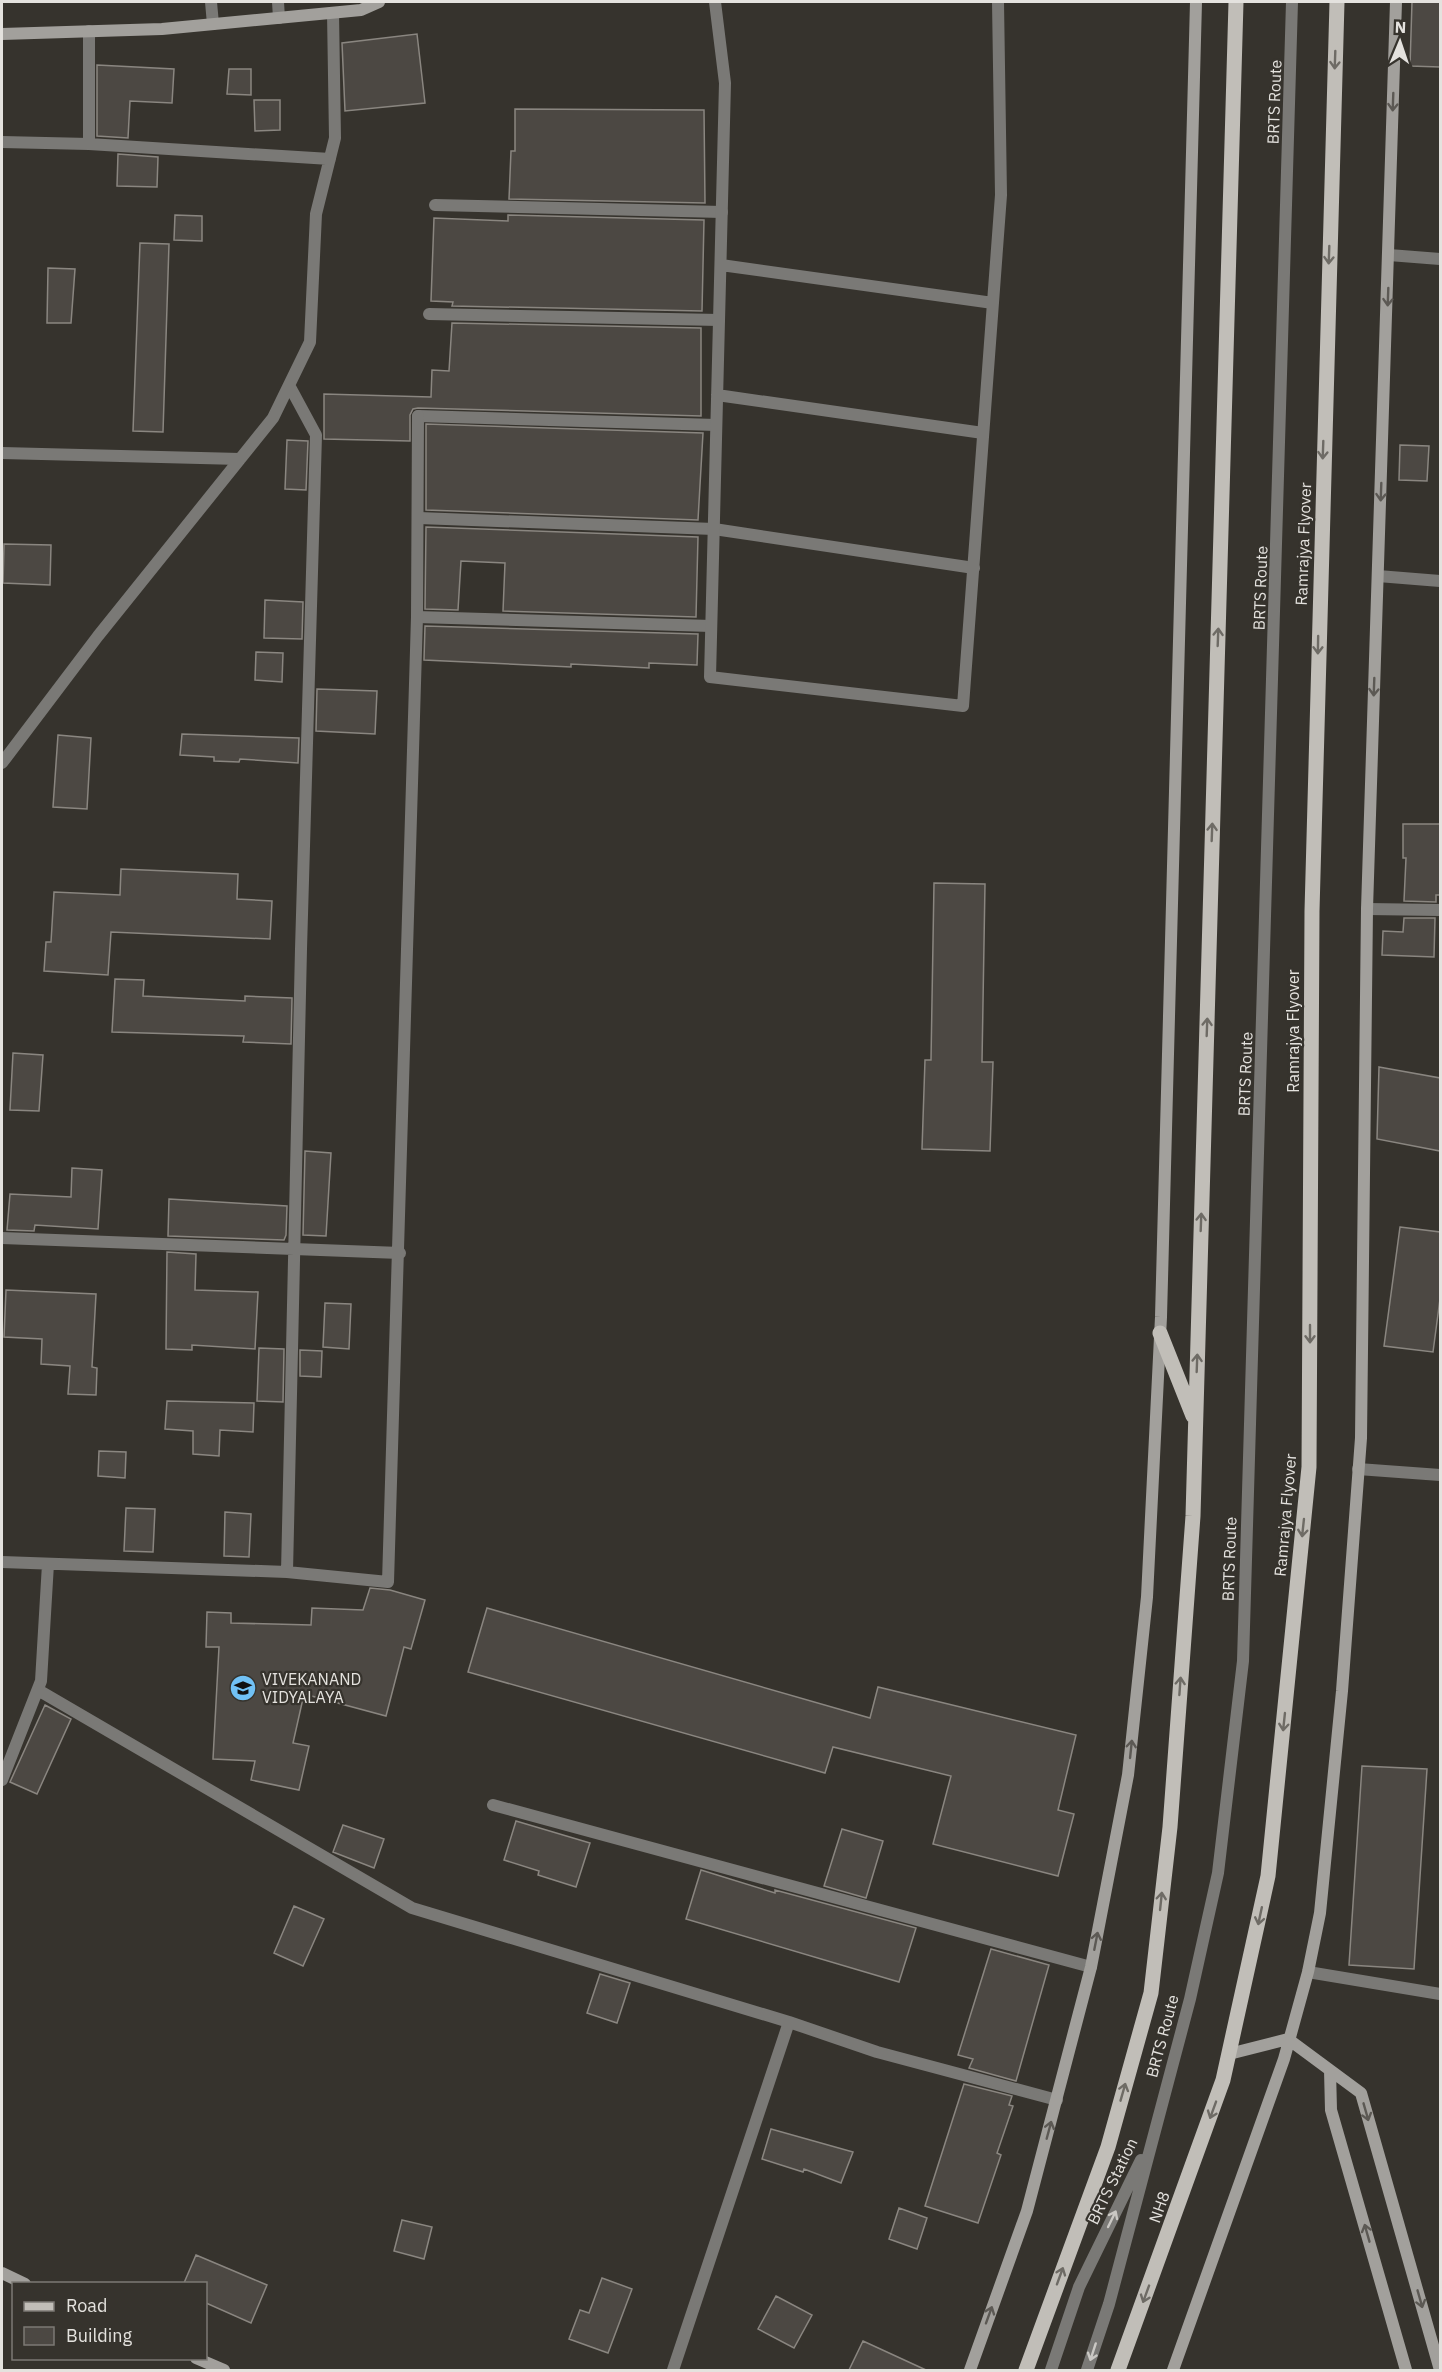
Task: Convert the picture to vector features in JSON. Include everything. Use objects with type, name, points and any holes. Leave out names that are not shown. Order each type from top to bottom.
[{"type":"main road","points":[[1026,2370],[1108,2147],[1151,1993],[1170,1827],[1193,1516],[1236,2]]},
{"type":"main road","name":"Ramrajya Flyover","points":[[1229,2054],[1268,1876],[1309,1467],[1312,911],[1337,2]]},
{"type":"main road","points":[[1160,1334],[1195,1422]]},
{"type":"main road","name":"NH8","points":[[1118,2370],[1223,2080],[1229,2054]]},
{"type":"street","points":[[212,2],[213,24]]},
{"type":"street","points":[[278,2],[279,18]]},
{"type":"street","points":[[2,34],[213,24],[361,10],[379,2]]},
{"type":"street","points":[[715,2],[725,83],[710,677],[963,706],[1001,195],[998,2]]},
{"type":"street","points":[[970,2370],[1027,2211],[1091,1967],[1130,1764],[1147,1597],[1160,1334],[1196,2]]},
{"type":"street","points":[[1173,2370],[1280,2070],[1309,1968],[1320,1913],[1342,1691],[1358,1469],[1367,909],[1396,2]]},
{"type":"street","name":"BRTS Route","points":[[1153,2134],[1190,1999],[1218,1873],[1243,1661],[1293,3]]},
{"type":"street","points":[[2,763],[98,636],[273,418],[310,342],[316,214],[335,138],[333,13]]},
{"type":"street","points":[[88,31],[89,144]]},
{"type":"street","points":[[2,142],[89,144],[330,159]]},
{"type":"street","points":[[435,205],[722,212]]},
{"type":"street","points":[[1389,255],[1440,259]]},
{"type":"street","points":[[721,265],[993,303]]},
{"type":"street","points":[[429,314],[719,320]]},
{"type":"street","points":[[287,1572],[316,435],[289,385]]},
{"type":"street","points":[[717,395],[983,433]]},
{"type":"street","points":[[2,1562],[287,1572],[388,1582],[400,1253],[417,616],[418,416],[716,425]]},
{"type":"street","points":[[2,453],[240,459]]},
{"type":"street","points":[[419,518],[714,529],[974,568]]},
{"type":"street","points":[[1378,576],[1440,581]]},
{"type":"street","points":[[417,616],[711,626]]},
{"type":"street","points":[[1367,909],[1440,910]]},
{"type":"street","points":[[2,1238],[400,1253]]},
{"type":"street","points":[[1358,1469],[1440,1475]]},
{"type":"street","points":[[2,1780],[41,1681],[48,1564]]},
{"type":"street","points":[[38,1690],[412,1908],[789,2022],[878,2052],[1057,2100]]},
{"type":"street","points":[[493,1805],[1091,1967]]},
{"type":"street","points":[[1309,1968],[1440,1994]]},
{"type":"street","points":[[673,2370],[789,2022]]},
{"type":"street","points":[[1229,2054],[1288,2039]]},
{"type":"street","points":[[1288,2039],[1361,2093],[1440,2370]]},
{"type":"street","points":[[1330,2070],[1331,2110],[1406,2370]]},
{"type":"street","name":"BRTS Station","points":[[1051,2370],[1079,2286],[1153,2134]]},
{"type":"street","name":"BRTS Station","points":[[1087,2370],[1109,2304],[1153,2134]]},
{"type":"street","points":[[2,2273],[23,2282]]},
{"type":"street","points":[[201,2360],[224,2370]]},
{"type":"building","points":[[1412,2],[1440,2],[1440,67],[1410,66]]},
{"type":"building","points":[[417,34],[425,103],[345,111],[342,43]]},
{"type":"building","points":[[97,65],[174,69],[172,103],[130,101],[128,138],[97,136]]},
{"type":"building","points":[[229,69],[251,69],[251,95],[227,94]]},
{"type":"building","points":[[254,100],[280,100],[280,130],[255,131]]},
{"type":"building","points":[[515,109],[704,110],[705,203],[509,199],[511,151],[515,151]]},
{"type":"building","points":[[118,154],[158,157],[157,187],[117,186]]},
{"type":"building","points":[[175,215],[202,216],[202,241],[174,240]]},
{"type":"building","points":[[508,215],[704,220],[702,311],[452,306],[453,302],[431,301],[434,218],[508,221]]},
{"type":"building","points":[[140,243],[169,244],[163,432],[133,431]]},
{"type":"building","points":[[48,268],[75,269],[71,323],[47,323]]},
{"type":"building","points":[[452,323],[701,328],[701,416],[418,408],[413,409],[410,415],[410,441],[324,439],[324,394],[431,397],[432,370],[449,371]]},
{"type":"building","points":[[426,424],[703,433],[698,520],[426,510]]},
{"type":"building","points":[[287,440],[308,441],[306,490],[285,489]]},
{"type":"building","points":[[1400,445],[1429,446],[1427,481],[1399,480]]},
{"type":"building","points":[[426,527],[698,537],[696,617],[503,611],[505,563],[461,561],[458,610],[425,609]]},
{"type":"building","points":[[4,544],[51,545],[50,585],[3,583]]},
{"type":"building","points":[[265,600],[303,602],[302,639],[264,638]]},
{"type":"building","points":[[425,626],[698,634],[697,665],[649,663],[649,668],[571,664],[571,667],[424,660]]},
{"type":"building","points":[[256,652],[283,653],[282,682],[255,680]]},
{"type":"building","points":[[317,689],[377,691],[375,734],[316,731]]},
{"type":"building","points":[[182,734],[299,738],[298,763],[240,759],[239,762],[214,761],[214,757],[180,755]]},
{"type":"building","points":[[58,735],[91,738],[87,809],[53,807]]},
{"type":"building","points":[[1403,824],[1440,824],[1440,895],[1436,895],[1436,902],[1404,901],[1406,858],[1403,858]]},
{"type":"building","points":[[121,869],[238,874],[237,899],[272,901],[270,939],[111,932],[108,975],[44,971],[46,942],[51,942],[54,892],[120,895]]},
{"type":"building","points":[[934,883],[985,884],[982,1062],[993,1062],[990,1151],[922,1149],[925,1060],[931,1060]]},
{"type":"building","points":[[1404,918],[1435,918],[1434,957],[1382,955],[1383,931],[1403,932]]},
{"type":"building","points":[[115,979],[144,980],[143,996],[245,1001],[245,996],[292,998],[291,1044],[243,1042],[244,1036],[112,1032]]},
{"type":"building","points":[[13,1053],[43,1055],[39,1111],[10,1110]]},
{"type":"building","points":[[1379,1067],[1440,1078],[1440,1151],[1377,1139]]},
{"type":"building","points":[[305,1151],[331,1153],[326,1236],[303,1235]]},
{"type":"building","points":[[72,1168],[102,1170],[98,1229],[35,1225],[34,1231],[7,1230],[10,1194],[71,1197]]},
{"type":"building","points":[[169,1199],[287,1206],[286,1235],[284,1240],[168,1236]]},
{"type":"building","points":[[1400,1227],[1440,1232],[1440,1299],[1433,1352],[1384,1346]]},
{"type":"building","points":[[167,1252],[196,1254],[195,1290],[258,1292],[255,1349],[192,1345],[192,1350],[166,1349]]},
{"type":"building","points":[[6,1290],[96,1294],[92,1367],[97,1368],[96,1395],[68,1394],[70,1366],[41,1364],[42,1339],[4,1337]]},
{"type":"building","points":[[325,1303],[351,1304],[349,1349],[323,1347]]},
{"type":"building","points":[[259,1348],[284,1349],[283,1402],[257,1401]]},
{"type":"building","points":[[300,1350],[322,1351],[321,1377],[300,1376]]},
{"type":"building","points":[[167,1401],[254,1403],[253,1432],[220,1430],[219,1456],[193,1454],[193,1431],[165,1429]]},
{"type":"building","points":[[99,1451],[126,1452],[125,1478],[98,1476]]},
{"type":"building","points":[[126,1508],[155,1509],[153,1552],[124,1551]]},
{"type":"building","points":[[225,1512],[251,1514],[249,1557],[224,1556]]},
{"type":"building","points":[[370,1588],[390,1590],[425,1600],[411,1649],[404,1647],[386,1716],[304,1694],[293,1743],[309,1746],[299,1790],[251,1780],[255,1761],[213,1759],[219,1647],[206,1647],[207,1612],[231,1613],[231,1623],[311,1625],[312,1608],[363,1610]]},
{"type":"building","points":[[487,1608],[870,1718],[878,1687],[1076,1735],[1058,1810],[1074,1814],[1058,1876],[933,1844],[951,1776],[833,1747],[825,1773],[468,1672]]},
{"type":"building","points":[[45,1705],[71,1719],[37,1794],[10,1782]]},
{"type":"building","points":[[1362,1766],[1427,1769],[1414,1969],[1349,1965]]},
{"type":"building","points":[[516,1821],[590,1843],[576,1887],[538,1875],[539,1871],[504,1860]]},
{"type":"building","points":[[343,1825],[384,1839],[374,1868],[333,1852]]},
{"type":"building","points":[[842,1829],[883,1841],[866,1898],[824,1886]]},
{"type":"building","points":[[701,1870],[775,1893],[775,1890],[916,1928],[899,1982],[686,1919]]},
{"type":"building","points":[[294,1906],[324,1919],[303,1966],[274,1953]]},
{"type":"building","points":[[991,1949],[1049,1965],[1016,2081],[969,2068],[973,2059],[958,2055]]},
{"type":"building","points":[[600,1974],[630,1983],[617,2023],[587,2013]]},
{"type":"building","points":[[964,2084],[1012,2096],[1009,2105],[1013,2106],[997,2153],[1001,2155],[978,2223],[925,2206]]},
{"type":"building","points":[[771,2129],[853,2152],[841,2183],[804,2169],[803,2172],[762,2159]]},
{"type":"building","points":[[899,2208],[927,2218],[917,2249],[889,2239]]},
{"type":"building","points":[[402,2220],[432,2227],[424,2259],[394,2251]]},
{"type":"building","points":[[196,2255],[267,2285],[251,2323],[207,2303],[207,2282],[184,2282]]},
{"type":"building","points":[[602,2278],[632,2289],[608,2353],[569,2339],[580,2310],[589,2313]]},
{"type":"building","points":[[776,2296],[812,2315],[794,2348],[758,2329]]},
{"type":"building","points":[[863,2341],[926,2370],[849,2370]]},
{"type":"place","name":"VIVEKANAND VIDYALAYA","points":[[243,1688]]}]
